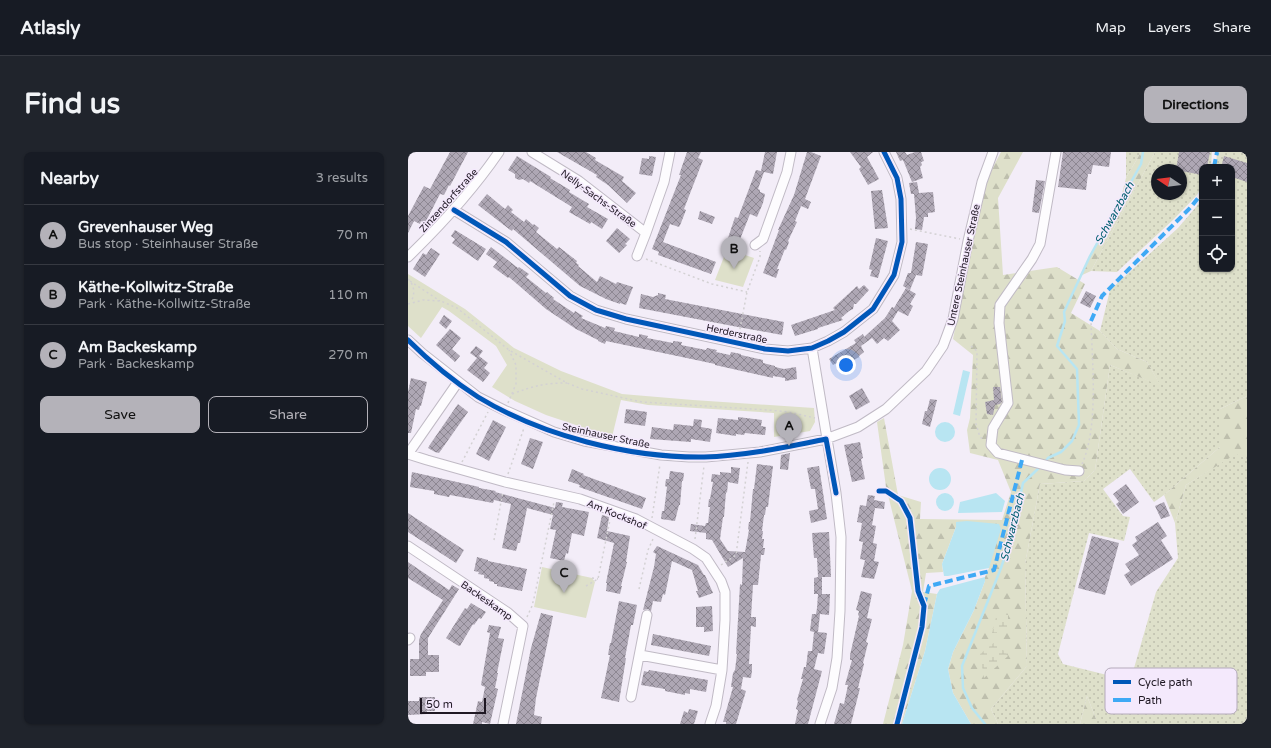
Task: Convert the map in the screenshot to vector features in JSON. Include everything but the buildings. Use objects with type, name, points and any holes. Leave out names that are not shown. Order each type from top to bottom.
[{"type":"street","name":"Zinzendorfstraße","points":[[408,257],[454,210],[483,175],[499,152]]},
{"type":"street","name":"Nelly-Sachs-Straße","points":[[532,152],[579,181],[646,232]]},
{"type":"street","name":"Nelly-Sachs-Straße","points":[[637,256],[664,182],[670,152]]},
{"type":"street","points":[[755,245],[763,240],[787,172],[791,152]]},
{"type":"street","name":"Herderstraße","points":[[454,210],[506,242],[570,296],[596,310],[626,319],[764,349],[788,351],[812,348],[844,332],[873,309],[894,275],[902,242],[903,228],[901,199],[896,178],[884,152]]},
{"type":"street","name":"Untere Steinhauser Straße","points":[[826,439],[858,426],[886,409],[926,371],[943,346],[953,319],[968,241],[982,182],[993,152]]},
{"type":"street","points":[[1056,152],[1040,244],[1035,254],[1000,305],[999,323],[1008,403],[993,428],[991,445],[998,453],[1065,470],[1079,471]]},
{"type":"street","name":"Steinhauser Straße","points":[[408,340],[458,382],[491,404],[562,435],[615,448],[661,455],[706,457],[749,453],[826,439]]},
{"type":"street","points":[[812,348],[836,493],[841,537],[840,603],[836,665],[832,688],[820,724]]},
{"type":"street","points":[[408,454],[458,382]]},
{"type":"street","name":"Am Kockshof","points":[[408,454],[505,482],[580,499],[612,510],[636,519],[693,549],[706,558],[721,581],[725,592],[722,670],[716,706],[710,724]]},
{"type":"street","name":"Backeskamp","points":[[408,546],[507,612],[523,626],[503,724]]},
{"type":"street","points":[[631,697],[647,615]]},
{"type":"street","points":[[640,655],[722,670]]},
{"type":"path","points":[[903,228],[968,241]]},
{"type":"path","points":[[737,342],[746,292],[760,257],[760,249],[755,245]]},
{"type":"path","points":[[637,256],[712,284],[746,292]]},
{"type":"path","points":[[408,279],[414,287],[414,296],[411,303]]},
{"type":"path","points":[[410,281],[441,301],[457,308],[509,350],[567,383],[582,389],[642,402],[789,412],[823,420]]},
{"type":"path","points":[[408,304],[423,300],[441,301]]},
{"type":"path","points":[[1079,471],[1086,455],[1091,428],[1091,321]]},
{"type":"path","points":[[970,346],[977,351],[976,424],[980,437],[991,445]]},
{"type":"path","points":[[504,410],[516,384],[516,366],[509,350]]},
{"type":"path","points":[[512,394],[548,383],[567,383]]},
{"type":"path","points":[[459,469],[491,404]]},
{"type":"path","points":[[714,569],[736,555],[749,453]]},
{"type":"path","points":[[639,589],[654,529],[661,455]]},
{"type":"path","points":[[693,549],[706,457]]},
{"type":"path","points":[[523,626],[532,606],[557,493]]},
{"type":"path","points":[[586,586],[598,579],[612,510]]},
{"type":"path","points":[[592,578],[598,579]]},
{"type":"green space","points":[[1001,152],[1023,152],[998,198],[1003,275],[1057,267],[1085,284],[1071,313],[1100,331],[1117,349],[1147,362],[1161,386],[1110,365],[1095,470],[1084,481],[1040,484],[1025,564],[1027,666],[991,709],[998,724],[971,724],[953,693],[948,669],[953,652],[974,610],[989,568],[956,527],[942,564],[943,572],[926,573],[923,592],[937,594],[925,651],[902,724],[883,724],[903,645],[912,591],[886,487],[877,422],[884,418],[898,495],[921,502],[920,519],[1002,520],[1011,492],[998,460],[970,453],[967,430],[970,418],[973,355],[953,339],[969,256],[987,178]]},
{"type":"green space","points":[[1126,152],[1141,152],[1126,178]]},
{"type":"green space","points":[[1141,152],[1155,152],[1091,271],[1080,276],[1119,205],[1126,178]]},
{"type":"green space","points":[[1155,152],[1212,152],[1211,164],[1199,164],[1199,192],[1197,195],[1174,219],[1117,272],[1091,271]]},
{"type":"green space","points":[[1217,152],[1247,152],[1247,396],[1220,409],[1220,447],[1154,502],[1130,469],[1103,489],[1123,516],[1130,517],[1124,541],[1089,533],[1058,654],[1063,664],[1105,674],[1105,714],[1237,714],[1237,668],[1134,668],[1156,592],[1178,558],[1175,523],[1186,485],[1236,453],[1247,459],[1247,724],[1096,724],[1096,719],[1087,696],[1080,724],[998,724],[991,709],[1027,666],[1025,564],[1040,484],[1084,481],[1095,470],[1110,365],[1160,385],[1147,362],[1117,349],[1100,331],[1110,290],[1178,228],[1199,204],[1199,272],[1235,272],[1235,164],[1216,164]]},
{"type":"green space","points":[[727,249],[754,258],[743,287],[715,280]]},
{"type":"green space","points":[[408,274],[465,309],[514,348],[561,371],[622,394],[814,408],[815,422],[810,431],[774,437],[774,413],[648,405],[621,400],[612,437],[546,415],[515,401],[492,387],[507,365],[496,346],[449,311],[442,307],[421,338],[408,326]]},
{"type":"green space","points":[[1247,396],[1247,459],[1236,454],[1186,485],[1175,523],[1164,495],[1220,447],[1220,409]]},
{"type":"green space","points":[[542,567],[592,578],[595,582],[586,618],[534,607]]},
{"type":"green space","points":[[997,613],[1008,615],[1008,633],[992,633]]},
{"type":"green space","points":[[996,641],[1008,656],[984,678],[980,654]]},
{"type":"green space","points":[[1087,696],[1096,719],[1096,724],[1080,724]]},
{"type":"water","points":[[963,370],[970,372],[960,416],[953,414]]},
{"type":"water","points":[[945,422],[952,425],[955,432],[952,439],[945,442],[938,439],[935,432],[938,425]]},
{"type":"water","points":[[940,468],[948,471],[951,479],[948,487],[940,490],[932,487],[929,479],[932,471]]},
{"type":"water","points":[[945,493],[951,496],[954,502],[951,508],[945,511],[939,508],[936,502],[939,496]]},
{"type":"water","points":[[996,493],[1005,501],[1002,512],[958,513],[960,502]]},
{"type":"water","points":[[967,521],[999,524],[1001,529],[989,568],[944,576],[942,564],[956,527],[956,522]]},
{"type":"water","points":[[985,577],[985,581],[974,610],[953,652],[948,669],[953,693],[971,724],[902,724],[925,651],[937,594],[940,589]]},
{"type":"waterway","name":"Schwarzbach","points":[[1044,463],[1048,458],[1061,452],[1072,441],[1079,425],[1077,369],[1057,346],[1065,321],[1064,312],[1090,256],[1141,164],[1143,152]]},
{"type":"waterway","name":"Schwarzbach","points":[[985,724],[972,708],[963,688],[962,666],[1001,568],[1012,535],[1023,483],[1041,466]]},
{"type":"marked path","points":[[1215,164],[1217,152]]},
{"type":"marked path","points":[[1091,321],[1102,296],[1191,207],[1199,197]]},
{"type":"marked path","points":[[924,605],[929,586],[994,570],[1022,460]]},
{"type":"cycle path","points":[[454,210],[506,242],[570,296],[596,310],[626,319],[765,349],[788,351],[812,348],[844,332],[873,309],[894,275],[902,242],[901,199],[897,178],[884,152]]},
{"type":"cycle path","points":[[408,340],[424,356],[459,384],[503,411],[558,433],[616,449],[646,454],[704,457],[750,453],[826,439],[836,493]]},
{"type":"cycle path","points":[[879,491],[886,491],[901,501],[910,518],[918,591],[924,606],[922,627],[897,724]]},
{"type":"place","name":"Käthe-Kollwitz-Straße","points":[[734,269]]},
{"type":"place","name":"Grevenhauser Weg","points":[[789,446]]},
{"type":"place","name":"Am Backeskamp","points":[[564,593]]}]
